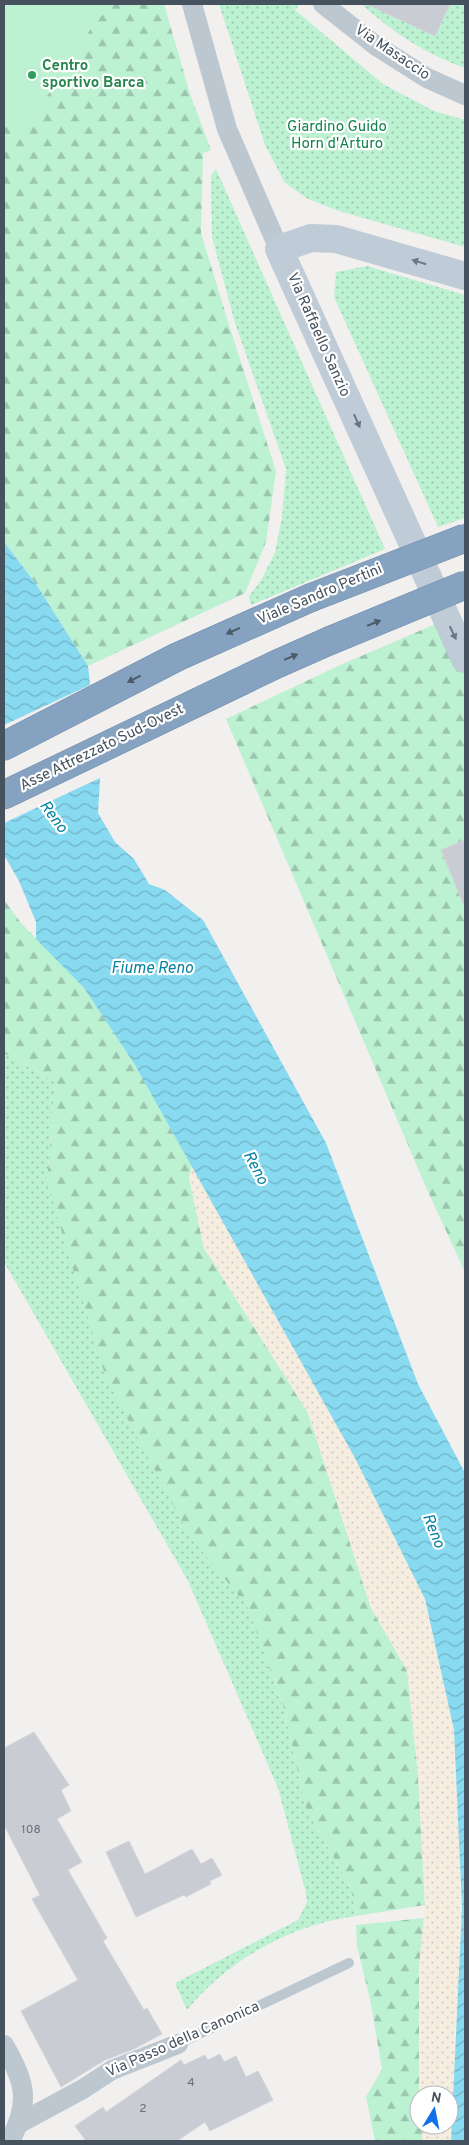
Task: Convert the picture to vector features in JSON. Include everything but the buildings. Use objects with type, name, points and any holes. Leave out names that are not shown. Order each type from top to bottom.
[{"type":"highway","name":"Viale Sandro Pertini","points":[[4,746],[177,657],[310,598],[465,538]]},
{"type":"highway","name":"Asse Attrezzato Sud-Ovest","points":[[4,795],[200,700],[329,641],[465,585]]},
{"type":"street","name":"Via Raffaello Sanzio","points":[[192,4],[227,129],[279,249],[465,659]]},
{"type":"street","name":"Via Masaccio","points":[[324,4],[375,45],[427,78],[465,95]]},
{"type":"street","points":[[279,249],[311,238],[336,239],[465,276]]},
{"type":"street","name":"Via Passo della Canonica","points":[[20,2123],[112,2070],[178,2044]]},
{"type":"street","points":[[4,2045],[19,2070],[24,2095],[20,2123],[10,2141]]},
{"type":"lane","name":"Via Passo della Canonica","points":[[178,2044],[349,1963]]},
{"type":"green space","name":"Centro sportivo Barca","points":[[4,4],[111,4],[89,31],[33,118],[25,126],[4,126]]},
{"type":"green space","points":[[111,4],[164,4],[190,94],[211,150],[203,153],[201,233],[276,471],[266,542],[245,593],[88,666],[36,584],[4,542],[4,126],[25,126],[89,31]]},
{"type":"green space","name":"Giardino Guido Horn d'Arturo","points":[[219,4],[300,4],[295,10],[383,84],[434,111],[465,120],[465,247],[339,211],[308,199],[285,183],[265,145]]},
{"type":"green space","points":[[361,4],[465,4],[465,68],[422,49]]},
{"type":"green space","points":[[216,169],[385,549],[251,605],[249,596],[262,579],[275,552],[282,517],[286,469],[235,323],[212,237],[211,176]]},
{"type":"green space","points":[[367,266],[465,295],[465,518],[438,527],[334,297],[336,272]]},
{"type":"green space","points":[[447,619],[465,658],[465,1272],[425,1185],[226,719],[338,666]]},
{"type":"green space","points":[[4,900],[21,923],[84,988],[135,1065],[192,1166],[189,1177],[204,1248],[308,1413],[371,1608],[408,1671],[418,1774],[425,1905],[356,1916],[351,1888],[306,1809],[283,1705],[247,1606],[189,1535],[106,1378],[47,1183],[55,1082],[4,1053]]},
{"type":"green space","points":[[4,1053],[55,1082],[47,1183],[189,1535],[247,1605],[283,1705],[306,1809],[351,1888],[356,1916],[308,1927],[262,1947],[222,1975],[187,2010],[175,1983],[298,1920],[307,1902],[306,1893],[278,1788],[188,1581],[4,1262]]},
{"type":"green space","points":[[424,1918],[419,1967],[419,2085],[409,2085],[409,2135],[422,2135],[423,2141],[375,2141],[366,2097],[382,2069],[371,2004],[357,1946],[356,1925]]},
{"type":"sand","points":[[192,1166],[356,1460],[408,1530],[454,1730],[462,1907],[454,2085],[419,2085],[419,1967],[425,1905],[418,1774],[407,1671],[371,1608],[308,1413],[204,1248],[189,1177]]},
{"type":"sand","points":[[422,2135],[451,2135],[451,2141],[423,2141]]},
{"type":"water","name":"Fiume Reno","points":[[4,542],[36,584],[88,666],[100,778],[98,813],[115,842],[134,859],[149,884],[165,890],[203,920],[326,1143],[418,1384],[465,1473],[465,2141],[451,2141],[451,2135],[459,2135],[459,2085],[454,2085],[462,1907],[454,1730],[425,1599],[356,1460],[135,1065],[84,988],[36,939],[36,922],[19,881],[4,855]]},
{"type":"pier","points":[[92,684],[102,777],[4,823],[4,725]]},
{"type":"place","name":"Centro sportivo Barca","points":[[32,75]]},
{"type":"water label","name":"Reno","points":[[53,817]]},
{"type":"water label","name":"Reno","points":[[255,1168]]},
{"type":"water label","name":"Reno","points":[[433,1531]]}]
